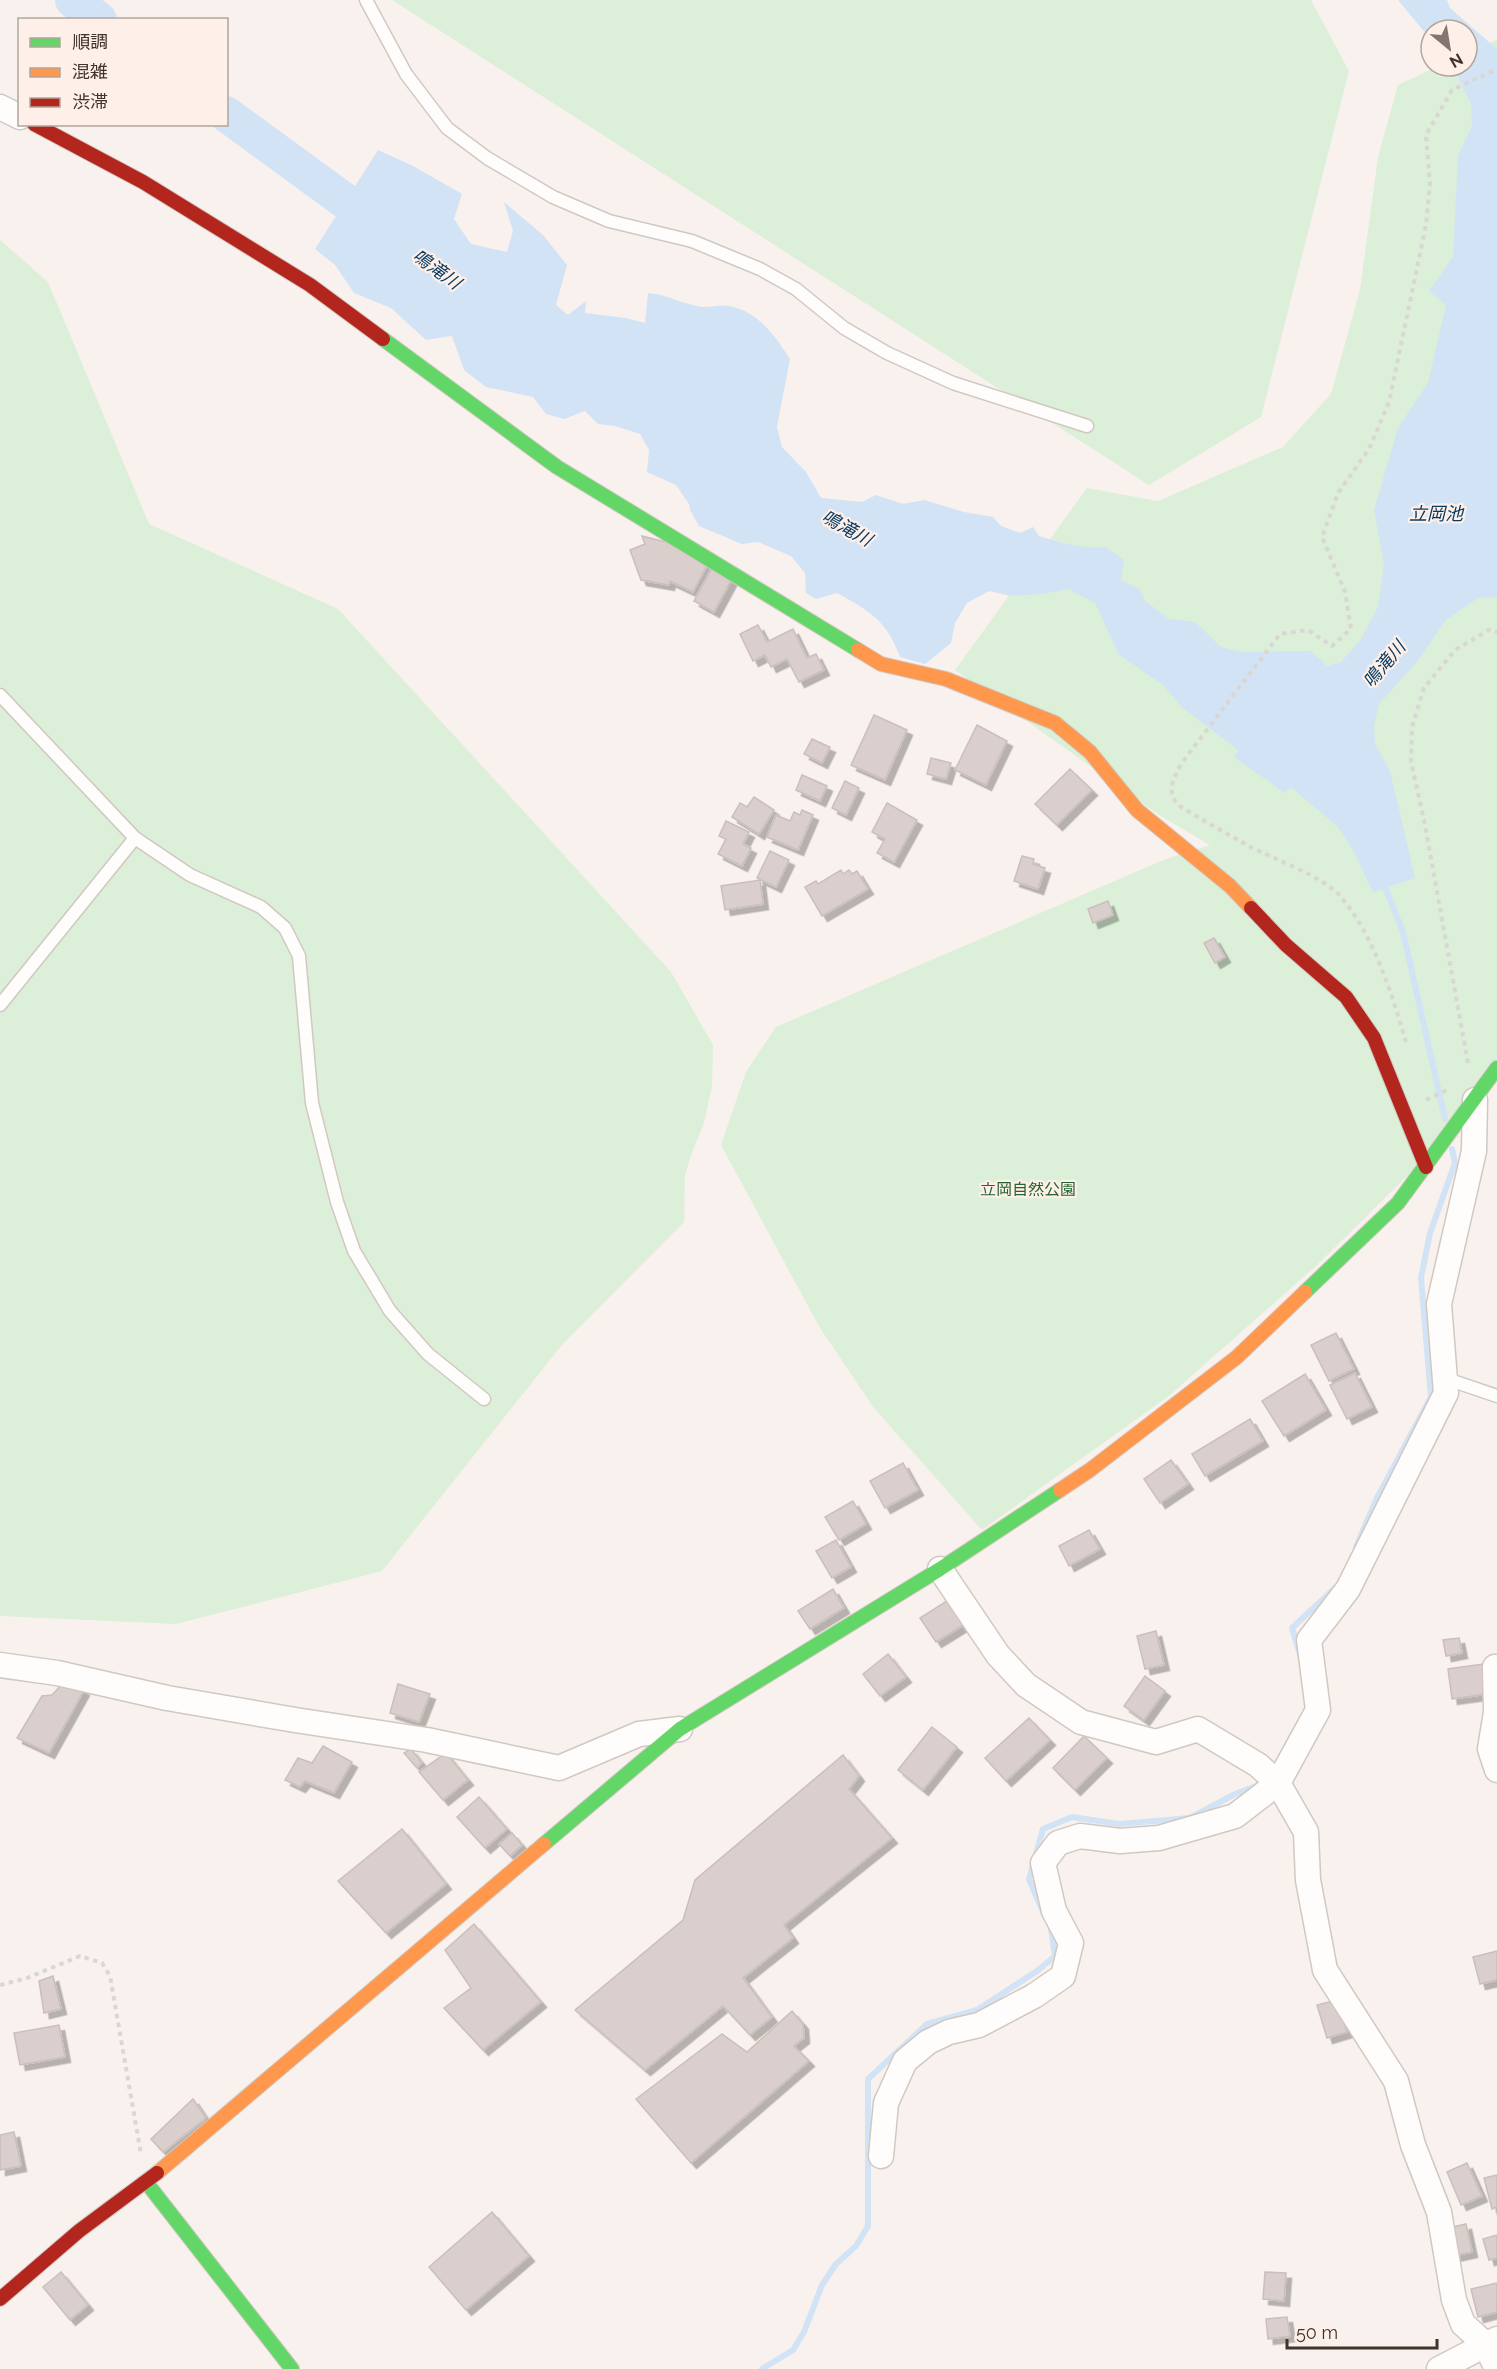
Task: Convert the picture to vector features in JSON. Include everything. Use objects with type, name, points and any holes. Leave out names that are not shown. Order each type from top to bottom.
[{"type":"street","points":[[0,107],[18,116]]},
{"type":"street","points":[[38,126],[143,182],[310,285],[557,467],[881,664],[945,679],[1055,723],[1090,752],[1137,810],[1230,886],[1286,945],[1346,997],[1374,1038],[1426,1167]]},
{"type":"street","points":[[0,2300],[79,2231],[146,2182],[680,1729],[940,1569],[1090,1470],[1237,1357],[1398,1203],[1497,1068]]},
{"type":"street","points":[[881,2156],[886,2103],[905,2061],[927,2042],[949,2032],[979,2025],[1034,1996],[1063,1976],[1071,1943],[1054,1911],[1043,1863],[1058,1843],[1080,1836],[1120,1841],[1159,1838],[1235,1816],[1278,1783],[1318,1710],[1309,1640],[1348,1589],[1446,1393],[1438,1305],[1474,1151],[1475,1100]]},
{"type":"street","points":[[940,1569],[998,1654],[1026,1685],[1081,1722],[1156,1742],[1198,1729],[1258,1765],[1278,1783],[1306,1832],[1308,1880],[1325,1970],[1396,2081],[1413,2145],[1439,2212],[1454,2300],[1463,2324],[1491,2341],[1497,2369]]},
{"type":"street","points":[[0,1665],[57,1673],[167,1698],[427,1740],[559,1768],[639,1734],[680,1729]]},
{"type":"street","points":[[1495,1667],[1496,1712],[1490,1749],[1497,1770]]},
{"type":"street","points":[[146,2182],[292,2369]]},
{"type":"street","points":[[1439,2369],[1491,2341]]},
{"type":"lane","points":[[366,0],[406,74],[447,128],[487,158],[543,192],[609,221],[692,241],[760,269],[796,290],[844,328],[887,353],[952,383],[1087,426]]},
{"type":"lane","points":[[0,695],[135,838],[189,875],[261,907],[285,928],[299,956],[312,1103],[337,1202],[354,1251],[390,1311],[428,1354],[484,1399]]},
{"type":"lane","points":[[0,1005],[135,838]]},
{"type":"lane","points":[[1444,1378],[1497,1396]]},
{"type":"path","points":[[1408,1048],[1388,983],[1368,939],[1341,896],[1327,885],[1249,846],[1178,805],[1171,796],[1172,783],[1181,764],[1280,633],[1308,630],[1332,646],[1351,629],[1345,592],[1322,537],[1338,493],[1369,449],[1389,402],[1426,225],[1430,184],[1426,135],[1452,90],[1497,69]]},
{"type":"path","points":[[1469,1066],[1424,820],[1411,762],[1412,726],[1424,688],[1455,650],[1489,630],[1497,632]]},
{"type":"path","points":[[1420,1091],[1423,1102]]},
{"type":"path","points":[[0,1985],[27,1978],[80,1956],[102,1963],[110,1976],[146,2182]]},
{"type":"green space","points":[[392,0],[1311,0],[1349,71],[1261,417],[1149,485]]},
{"type":"green space","name":"立岡自然公園","points":[[1497,40],[1497,1059],[1410,1173],[1317,1265],[1170,1395],[982,1530],[874,1408],[820,1328],[721,1145],[746,1072],[776,1027],[1166,859],[1210,845],[1156,813],[955,670],[1087,488],[1158,501],[1283,447],[1331,394],[1360,290],[1378,157],[1398,85],[1419,75],[1419,78],[1479,78],[1479,48]]},
{"type":"green space","points":[[0,240],[48,282],[149,524],[338,609],[671,972],[713,1045],[712,1086],[704,1123],[685,1175],[684,1222],[561,1346],[382,1571],[176,1624],[0,1616]]},
{"type":"water","points":[[1398,0],[1447,0],[1450,8],[1461,18],[1419,18],[1419,25]]},
{"type":"water","name":"立岡池","points":[[1479,33],[1497,49],[1497,597],[1478,598],[1446,620],[1416,663],[1379,704],[1374,726],[1375,744],[1390,771],[1415,878],[1373,892],[1354,852],[1338,827],[1291,787],[1285,793],[1234,757],[1239,751],[1182,707],[1162,684],[1119,655],[1095,603],[1068,589],[1043,594],[1011,596],[989,591],[967,603],[955,623],[951,643],[925,664],[900,657],[889,634],[868,612],[837,593],[816,599],[806,593],[805,573],[791,556],[758,542],[742,544],[699,526],[689,504],[676,485],[647,472],[649,450],[640,434],[615,426],[598,424],[585,411],[564,419],[546,414],[533,397],[486,387],[464,370],[452,336],[426,340],[391,308],[354,293],[335,265],[315,249],[378,150],[413,166],[462,194],[454,219],[471,244],[507,252],[513,231],[504,202],[543,235],[567,265],[556,305],[568,315],[586,301],[585,313],[626,318],[645,323],[648,293],[701,307],[729,306],[749,313],[757,319],[772,333],[790,359],[777,427],[782,447],[806,472],[821,498],[862,502],[876,495],[903,504],[924,500],[964,512],[993,517],[1001,526],[1020,533],[1033,527],[1039,536],[1056,541],[1080,546],[1106,547],[1124,560],[1121,580],[1139,589],[1145,601],[1169,619],[1195,622],[1221,647],[1241,652],[1311,651],[1327,666],[1341,662],[1361,639],[1378,607],[1384,564],[1374,510],[1398,428],[1428,383],[1446,305],[1429,291],[1453,257],[1458,156],[1472,126],[1471,104],[1458,78],[1479,78]]},
{"type":"building","points":[[642,536],[713,554],[693,592],[670,581],[669,585],[641,580],[630,550],[645,544]]},
{"type":"building","points":[[713,566],[733,577],[714,612],[694,601]]},
{"type":"building","points":[[758,625],[767,642],[793,629],[807,658],[816,654],[824,670],[799,682],[787,659],[771,667],[765,655],[753,661],[740,634]]},
{"type":"building","points":[[874,715],[907,730],[885,780],[851,765]]},
{"type":"building","points":[[977,725],[1007,741],[986,785],[955,770]]},
{"type":"building","points":[[812,739],[830,747],[822,763],[804,754]]},
{"type":"building","points":[[931,758],[951,763],[946,779],[927,774]]},
{"type":"building","points":[[1070,769],[1092,790],[1057,825],[1035,804]]},
{"type":"building","points":[[802,775],[827,786],[820,801],[796,790]]},
{"type":"building","points":[[845,781],[859,788],[846,815],[832,808]]},
{"type":"building","points":[[754,797],[774,810],[759,834],[732,817],[740,803],[747,807]]},
{"type":"building","points":[[887,803],[917,820],[894,862],[877,853],[885,839],[872,832]]},
{"type":"building","points":[[802,810],[813,815],[798,850],[767,837],[776,815],[790,821],[794,812],[800,815]]},
{"type":"building","points":[[726,821],[749,832],[743,844],[751,848],[742,866],[718,854],[726,839],[719,836]]},
{"type":"building","points":[[770,851],[789,860],[776,887],[757,878]]},
{"type":"building","points":[[1022,856],[1034,859],[1033,864],[1045,868],[1038,889],[1014,881]]},
{"type":"building","points":[[841,870],[843,874],[849,870],[852,874],[857,871],[868,889],[822,916],[805,887],[816,881],[818,884]]},
{"type":"building","points":[[760,880],[763,904],[725,910],[721,886]]},
{"type":"building","points":[[1108,901],[1113,915],[1093,923],[1088,909]]},
{"type":"building","points":[[1214,938],[1225,957],[1215,963],[1204,943]]},
{"type":"building","points":[[1336,1333],[1354,1369],[1329,1381],[1311,1345]]},
{"type":"building","points":[[1355,1373],[1372,1407],[1347,1419],[1330,1385]]},
{"type":"building","points":[[1305,1374],[1326,1410],[1284,1436],[1262,1401]]},
{"type":"building","points":[[1250,1419],[1263,1441],[1205,1476],[1192,1454]]},
{"type":"building","points":[[1171,1460],[1188,1484],[1160,1503],[1144,1479]]},
{"type":"building","points":[[903,1463],[918,1490],[885,1508],[870,1481]]},
{"type":"building","points":[[853,1501],[866,1524],[839,1540],[825,1517]]},
{"type":"building","points":[[1089,1530],[1100,1549],[1069,1566],[1059,1546]]},
{"type":"building","points":[[836,1540],[851,1567],[832,1578],[816,1551]]},
{"type":"building","points":[[833,1589],[844,1608],[810,1629],[798,1611]]},
{"type":"building","points":[[950,1599],[965,1624],[936,1642],[920,1618]]},
{"type":"building","points":[[1156,1631],[1164,1665],[1145,1669],[1137,1636]]},
{"type":"building","points":[[1459,1638],[1462,1653],[1446,1656],[1443,1640]]},
{"type":"building","points":[[888,1654],[906,1677],[880,1696],[863,1674]]},
{"type":"building","points":[[1483,1664],[1487,1694],[1452,1699],[1448,1669]]},
{"type":"building","points":[[1145,1676],[1165,1691],[1144,1720],[1124,1706]]},
{"type":"building","points":[[65,1681],[84,1690],[49,1753],[17,1738],[42,1696],[52,1695]]},
{"type":"building","points":[[398,1684],[430,1694],[419,1722],[390,1713]]},
{"type":"building","points":[[1029,1718],[1050,1740],[1006,1781],[985,1758]]},
{"type":"building","points":[[932,1727],[957,1747],[923,1790],[898,1770]]},
{"type":"building","points":[[1084,1736],[1107,1758],[1075,1790],[1053,1768]]},
{"type":"building","points":[[323,1746],[352,1762],[334,1793],[305,1781],[300,1787],[285,1780],[298,1758],[312,1763]]},
{"type":"building","points":[[411,1749],[422,1763],[417,1768],[404,1753]]},
{"type":"building","points":[[446,1753],[468,1780],[443,1800],[419,1772]]},
{"type":"building","points":[[843,1755],[859,1776],[849,1789],[892,1838],[784,1925],[793,1938],[743,1978],[772,2017],[750,2035],[723,2006],[645,2070],[575,2010],[683,1920],[695,1880]]},
{"type":"building","points":[[479,1797],[507,1829],[485,1848],[457,1817]]},
{"type":"building","points":[[402,1829],[446,1884],[386,1933],[338,1881]]},
{"type":"building","points":[[512,1833],[522,1845],[510,1856],[499,1844]]},
{"type":"building","points":[[474,1924],[541,2002],[483,2050],[444,2008],[471,1988],[445,1950]]},
{"type":"building","points":[[1497,1951],[1497,1980],[1480,1984],[1473,1957]]},
{"type":"building","points":[[53,1976],[61,2009],[44,2013],[39,1981]]},
{"type":"building","points":[[1338,2000],[1347,2032],[1327,2038],[1317,2005]]},
{"type":"building","points":[[792,2011],[803,2024],[804,2038],[794,2046],[809,2061],[691,2163],[636,2099],[722,2034],[747,2052]]},
{"type":"building","points":[[59,2025],[65,2057],[20,2065],[14,2033]]},
{"type":"building","points":[[193,2099],[206,2118],[163,2152],[151,2139]]},
{"type":"building","points":[[14,2132],[21,2166],[0,2170],[0,2135]]},
{"type":"building","points":[[1467,2163],[1482,2196],[1461,2205],[1447,2172]]},
{"type":"building","points":[[1497,2175],[1497,2207],[1492,2209],[1484,2178]]},
{"type":"building","points":[[492,2212],[529,2256],[466,2310],[429,2267]]},
{"type":"building","points":[[1466,2224],[1472,2252],[1453,2256],[1448,2228]]},
{"type":"building","points":[[1497,2235],[1497,2258],[1489,2260],[1483,2239]]},
{"type":"building","points":[[61,2272],[88,2305],[70,2320],[43,2287]]},
{"type":"building","points":[[1265,2272],[1286,2273],[1284,2301],[1263,2299]]},
{"type":"building","points":[[1497,2283],[1497,2312],[1478,2317],[1471,2289]]},
{"type":"building","points":[[1287,2317],[1290,2336],[1268,2339],[1266,2319]]},
{"type":"waterway","name":"鳴滝川","points":[[73,0],[96,18]]},
{"type":"waterway","name":"鳴滝川","points":[[228,115],[386,231]]},
{"type":"waterway","points":[[1383,882],[1403,932],[1445,1119]]},
{"type":"waterway","points":[[1356,1547],[1377,1498],[1431,1397],[1421,1278],[1430,1233],[1455,1163],[1452,1149]]},
{"type":"waterway","points":[[1300,1654],[1292,1628],[1335,1588]]},
{"type":"waterway","points":[[1043,1912],[1029,1879],[1043,1829],[1072,1817],[1119,1824],[1190,1818],[1235,1794],[1259,1785]]},
{"type":"waterway","points":[[762,2369],[793,2350],[804,2332],[822,2285],[836,2264],[856,2246],[868,2226],[868,2079],[927,2024],[977,2010],[1037,1971],[1055,1956],[1051,1929]]},
{"type":"traffic: fast","points":[[383,339],[557,467],[858,650]]},
{"type":"traffic: fast","points":[[1305,1292],[1398,1203],[1497,1068]]},
{"type":"traffic: fast","points":[[544,1844],[680,1729],[940,1569],[1060,1490]]},
{"type":"traffic: fast","points":[[146,2182],[292,2369]]},
{"type":"traffic: slow","points":[[858,650],[881,664],[946,679],[1055,723],[1090,752],[1137,810],[1230,886],[1251,908]]},
{"type":"traffic: slow","points":[[1060,1490],[1090,1470],[1237,1357],[1305,1292]]},
{"type":"traffic: slow","points":[[157,2173],[544,1844]]},
{"type":"traffic: jam","points":[[38,126],[143,182],[310,285],[383,339]]},
{"type":"traffic: jam","points":[[1251,908],[1286,945],[1346,997],[1374,1038],[1426,1167]]},
{"type":"traffic: jam","points":[[0,2299],[79,2231],[157,2173]]}]
